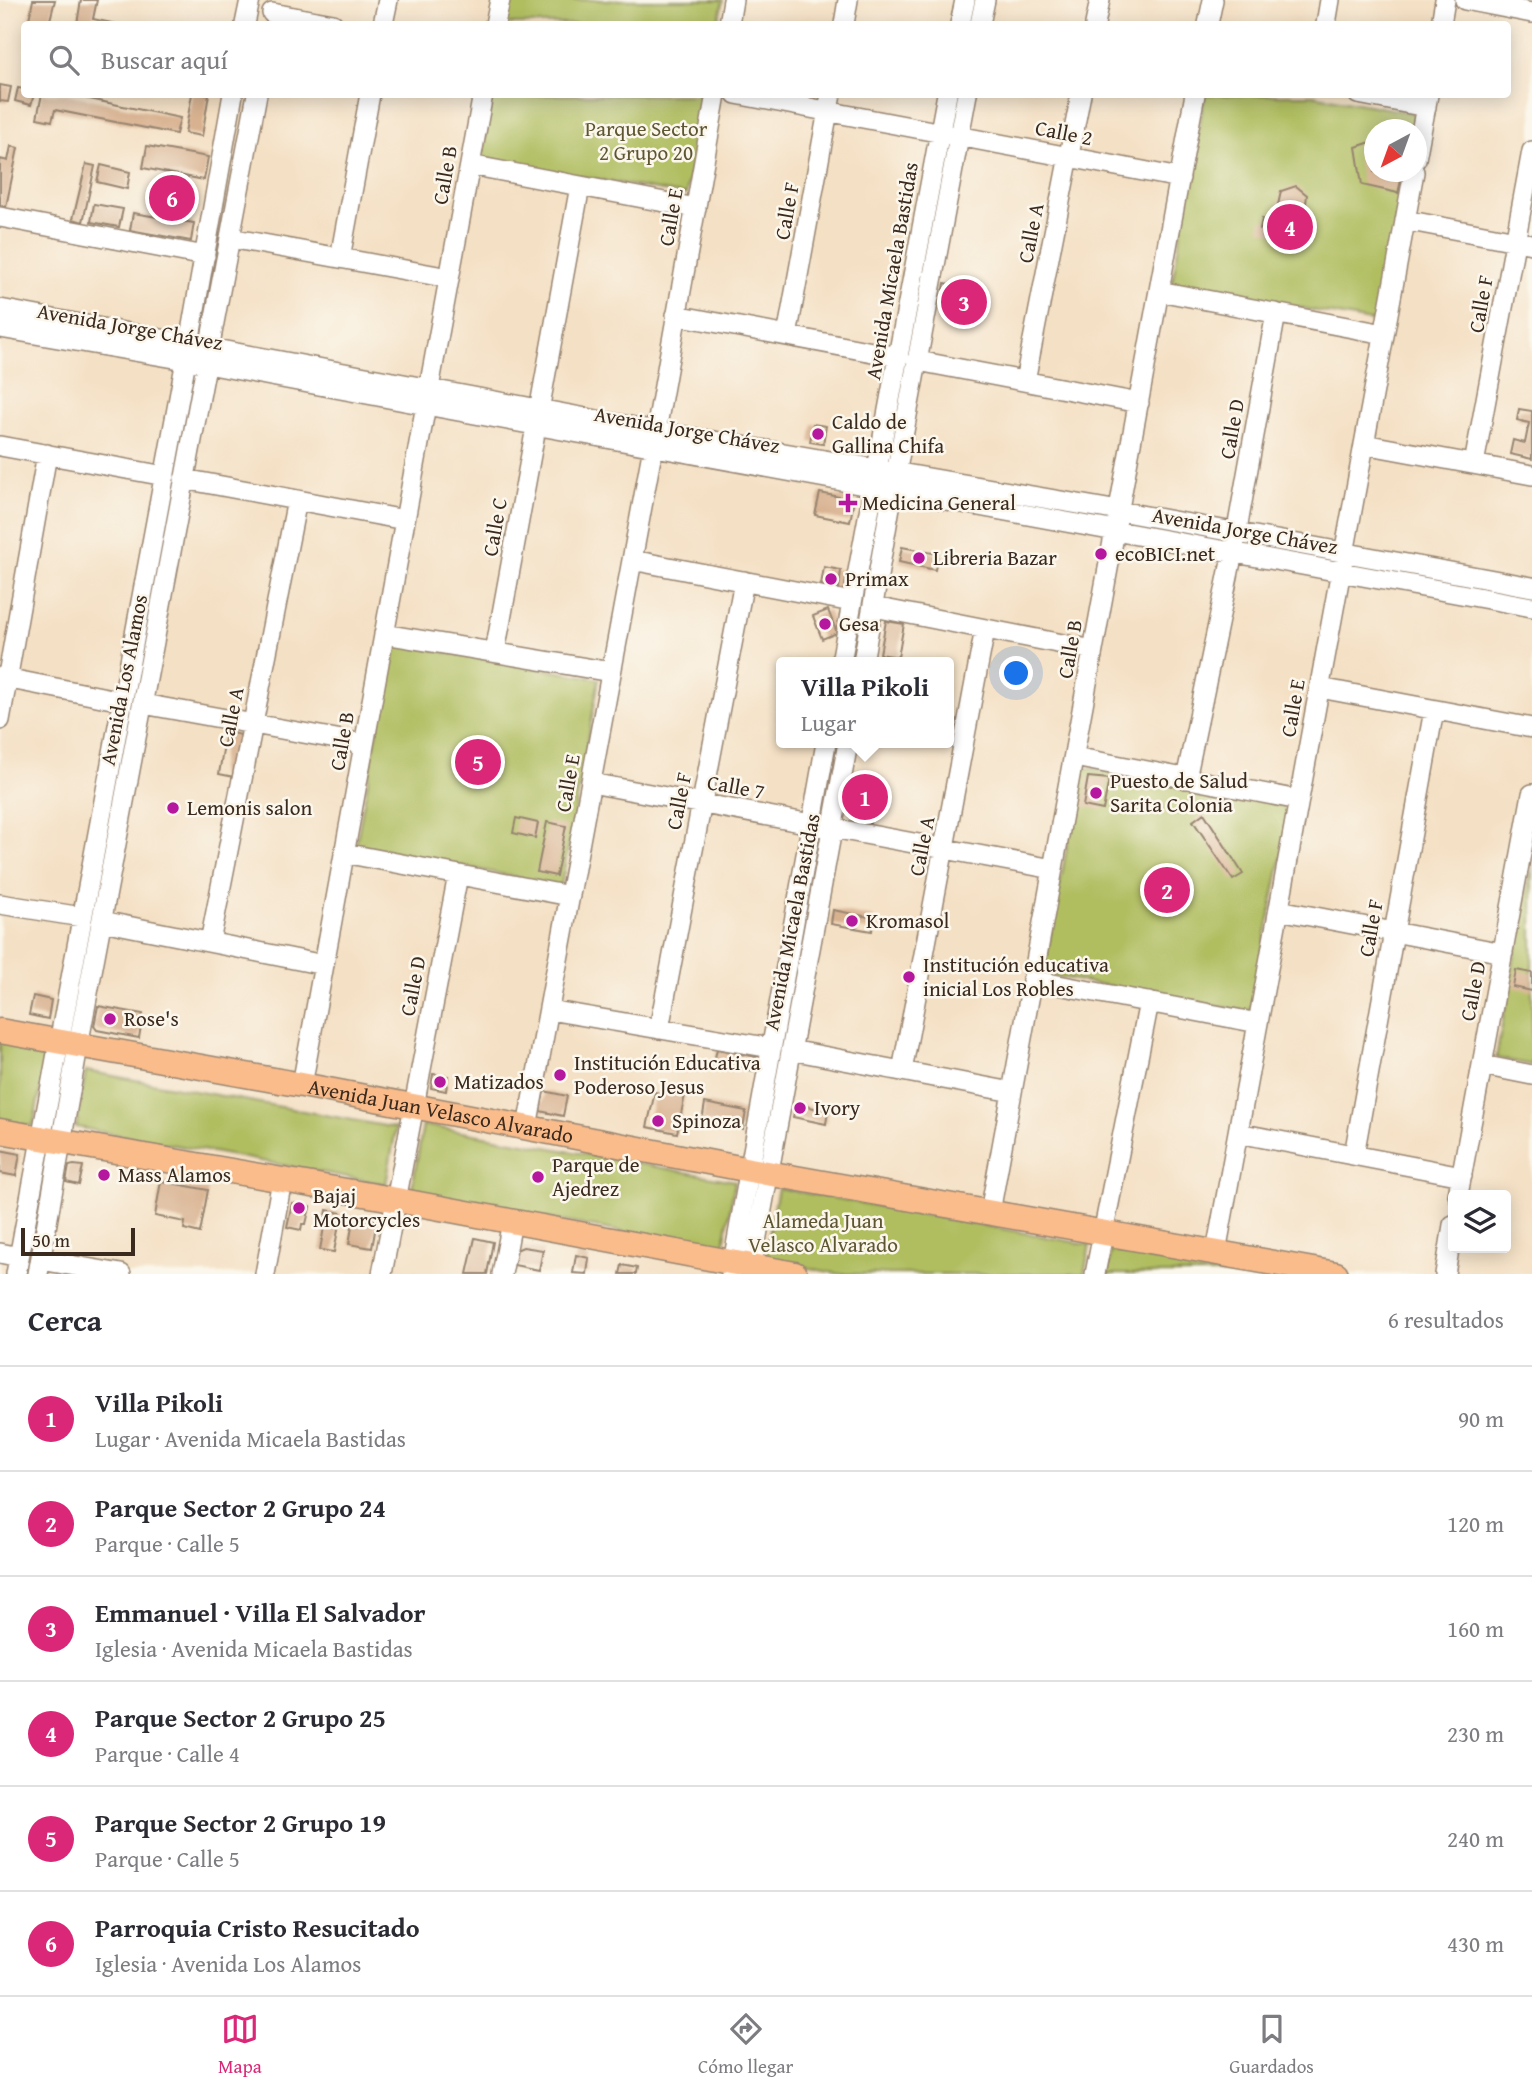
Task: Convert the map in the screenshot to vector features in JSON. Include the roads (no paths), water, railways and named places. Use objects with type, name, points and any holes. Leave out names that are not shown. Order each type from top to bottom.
[{"type":"main road","name":"Avenida Juan Velasco Alvarado","points":[[0,1031],[1336,1274]]},
{"type":"main road","points":[[0,1131],[396,1200],[741,1269],[795,1274]]},
{"type":"street","points":[[246,21],[250,0]]},
{"type":"street","points":[[384,21],[388,0]]},
{"type":"street","points":[[496,21],[500,0]]},
{"type":"street","points":[[730,21],[733,0]]},
{"type":"street","points":[[844,21],[848,0]]},
{"type":"street","points":[[961,21],[965,0]]},
{"type":"street","points":[[981,21],[985,0]]},
{"type":"street","points":[[1096,21],[1100,0]]},
{"type":"street","points":[[1209,21],[1213,0]]},
{"type":"street","points":[[1326,21],[1330,0]]},
{"type":"street","points":[[1442,21],[1446,0]]},
{"type":"street","points":[[1465,0],[1532,13]]},
{"type":"street","points":[[272,13],[316,21]]},
{"type":"street","name":"Avenida Los Alamos","points":[[39,1267],[52,1141],[68,1044],[82,917],[232,98]]},
{"type":"street","name":"Avenida Los Alamos","points":[[68,1044],[102,921],[256,98]]},
{"type":"street","points":[[340,258],[369,98]]},
{"type":"street","name":"Calle B","points":[[302,1085],[482,98]]},
{"type":"street","name":"Calle E","points":[[527,1128],[715,98]]},
{"type":"street","points":[[778,98],[830,103],[950,134]]},
{"type":"street","name":"Avenida Micaela Bastidas","points":[[947,98],[950,134]]},
{"type":"street","name":"Avenida Micaela Bastidas","points":[[842,657],[852,601],[885,480],[950,134],[965,98]]},
{"type":"street","name":"Calle A","points":[[1025,381],[1081,98]]},
{"type":"street","name":"Calle B","points":[[990,1212],[1194,98]]},
{"type":"street","points":[[1397,98],[1427,101],[1424,119]]},
{"type":"street","name":"Calle F","points":[[787,336],[830,103]]},
{"type":"street","name":"Calle 2","points":[[950,134],[1180,178]]},
{"type":"street","name":"Calle F","points":[[1474,464],[1524,242],[1532,151]]},
{"type":"street","points":[[470,165],[696,208]]},
{"type":"street","name":"Calle E","points":[[1216,1252],[1412,182]]},
{"type":"street","points":[[538,417],[580,186]]},
{"type":"street","points":[[0,216],[205,256]]},
{"type":"street","points":[[1405,220],[1524,242]]},
{"type":"street","points":[[230,238],[449,278]]},
{"type":"street","points":[[1159,291],[1384,334]]},
{"type":"street","name":"Avenida Jorge Chávez","points":[[0,309],[208,356],[885,480],[1115,531],[1345,552],[1532,587]]},
{"type":"street","name":"Calle D","points":[[1234,543],[1276,313]]},
{"type":"street","points":[[677,315],[1139,403]]},
{"type":"street","name":"Avenida Jorge Chávez","points":[[0,328],[187,351]]},
{"type":"street","name":"Calle C","points":[[495,653],[538,417]]},
{"type":"street","points":[[1364,444],[1532,475]]},
{"type":"street","points":[[0,446],[164,475]]},
{"type":"street","points":[[0,720],[4,678],[47,454]]},
{"type":"street","points":[[184,479],[405,520]]},
{"type":"street","name":"Avenida Micaela Bastidas","points":[[864,657],[874,607],[885,480]]},
{"type":"street","name":"Avenida Jorge Chávez","points":[[885,480],[1119,510],[1341,572],[1532,607]]},
{"type":"street","name":"Calle A","points":[[210,942],[296,500]]},
{"type":"street","points":[[1186,779],[1234,543]]},
{"type":"street","points":[[632,560],[852,601]]},
{"type":"street","name":"Calle F","points":[[659,1029],[744,581]]},
{"type":"street","points":[[874,607],[1093,650]]},
{"type":"street","name":"Calle A","points":[[902,1071],[985,629]]},
{"type":"street","points":[[384,634],[611,672]]},
{"type":"street","points":[[4,678],[122,701]]},
{"type":"street","points":[[1320,688],[1532,728]]},
{"type":"street","points":[[143,704],[364,744]]},
{"type":"street","name":"Calle F","points":[[1354,1155],[1434,709]]},
{"type":"street","name":"Avenida Micaela Bastidas","points":[[741,1269],[781,1049],[811,824],[825,748]]},
{"type":"street","name":"Avenida Micaela Bastidas","points":[[781,1049],[832,827],[847,748]]},
{"type":"street","points":[[1074,757],[1299,800]]},
{"type":"street","name":"Calle 7","points":[[591,783],[832,827]]},
{"type":"street","name":"Calle D","points":[[1460,1185],[1503,953],[1528,838],[1532,794]]},
{"type":"street","points":[[832,827],[1053,869]]},
{"type":"street","points":[[344,853],[570,896]]},
{"type":"street","name":"Calle D","points":[[414,1106],[458,875]]},
{"type":"street","points":[[0,904],[82,917]]},
{"type":"street","points":[[1279,910],[1503,953]]},
{"type":"street","points":[[102,921],[324,965]]},
{"type":"street","points":[[1032,980],[1258,1023]]},
{"type":"street","points":[[1095,1274],[1149,1002]]},
{"type":"street","points":[[549,1010],[1012,1092]]},
{"type":"street","points":[[1482,1065],[1532,1075]]},
{"type":"street","points":[[382,1274],[414,1106]]},
{"type":"street","points":[[1238,1133],[1354,1155],[1460,1185]]},
{"type":"street","name":"Avenida Los Alamos","points":[[12,1262],[52,1141]]},
{"type":"street","points":[[265,1274],[282,1180]]},
{"type":"street","points":[[502,1274],[512,1222]]},
{"type":"street","points":[[1445,1274],[1448,1253]]},
{"type":"street","points":[[39,1267],[121,1274]]},
{"type":"place","name":"Parroquia Cristo Resucitado","points":[[172,198]]},
{"type":"place","name":"Parque Sector 2 Grupo 25","points":[[1290,227]]},
{"type":"place","name":"Emmanuel · Villa El Salvador","points":[[964,302]]},
{"type":"place","name":"Caldo de Gallina Chifa","points":[[818,434]]},
{"type":"place","name":"Medicina General","points":[[848,503]]},
{"type":"place","name":"ecoBICI.net","points":[[1101,554]]},
{"type":"place","name":"Libreria Bazar","points":[[919,558]]},
{"type":"place","name":"Primax","points":[[831,579]]},
{"type":"place","name":"Gesa","points":[[825,624]]},
{"type":"place","name":"Parque Sector 2 Grupo 19","points":[[478,762]]},
{"type":"place","name":"Puesto de Salud Sarita Colonia","points":[[1096,793]]},
{"type":"place","name":"Villa Pikoli","points":[[865,797]]},
{"type":"place","name":"Lemonis salon","points":[[173,808]]},
{"type":"place","name":"Parque Sector 2 Grupo 24","points":[[1167,890]]},
{"type":"place","name":"Kromasol","points":[[852,921]]},
{"type":"place","name":"Institución educativa inicial Los Robles","points":[[909,977]]},
{"type":"place","name":"Rose's","points":[[110,1019]]},
{"type":"place","name":"Institución Educativa Poderoso Jesus","points":[[560,1075]]},
{"type":"place","name":"Matizados","points":[[440,1082]]},
{"type":"place","name":"Ivory","points":[[800,1108]]},
{"type":"place","name":"Spinoza","points":[[658,1121]]},
{"type":"place","name":"Mass Alamos","points":[[104,1175]]},
{"type":"place","name":"Parque de Ajedrez","points":[[538,1177]]},
{"type":"place","name":"Bajaj Motorcycles","points":[[299,1208]]},
{"type":"park label","name":"Parque Sector 2 Grupo 20","points":[[646,141]]},
{"type":"park label","name":"Alameda Juan Velasco Alvarado","points":[[823,1233]]}]
